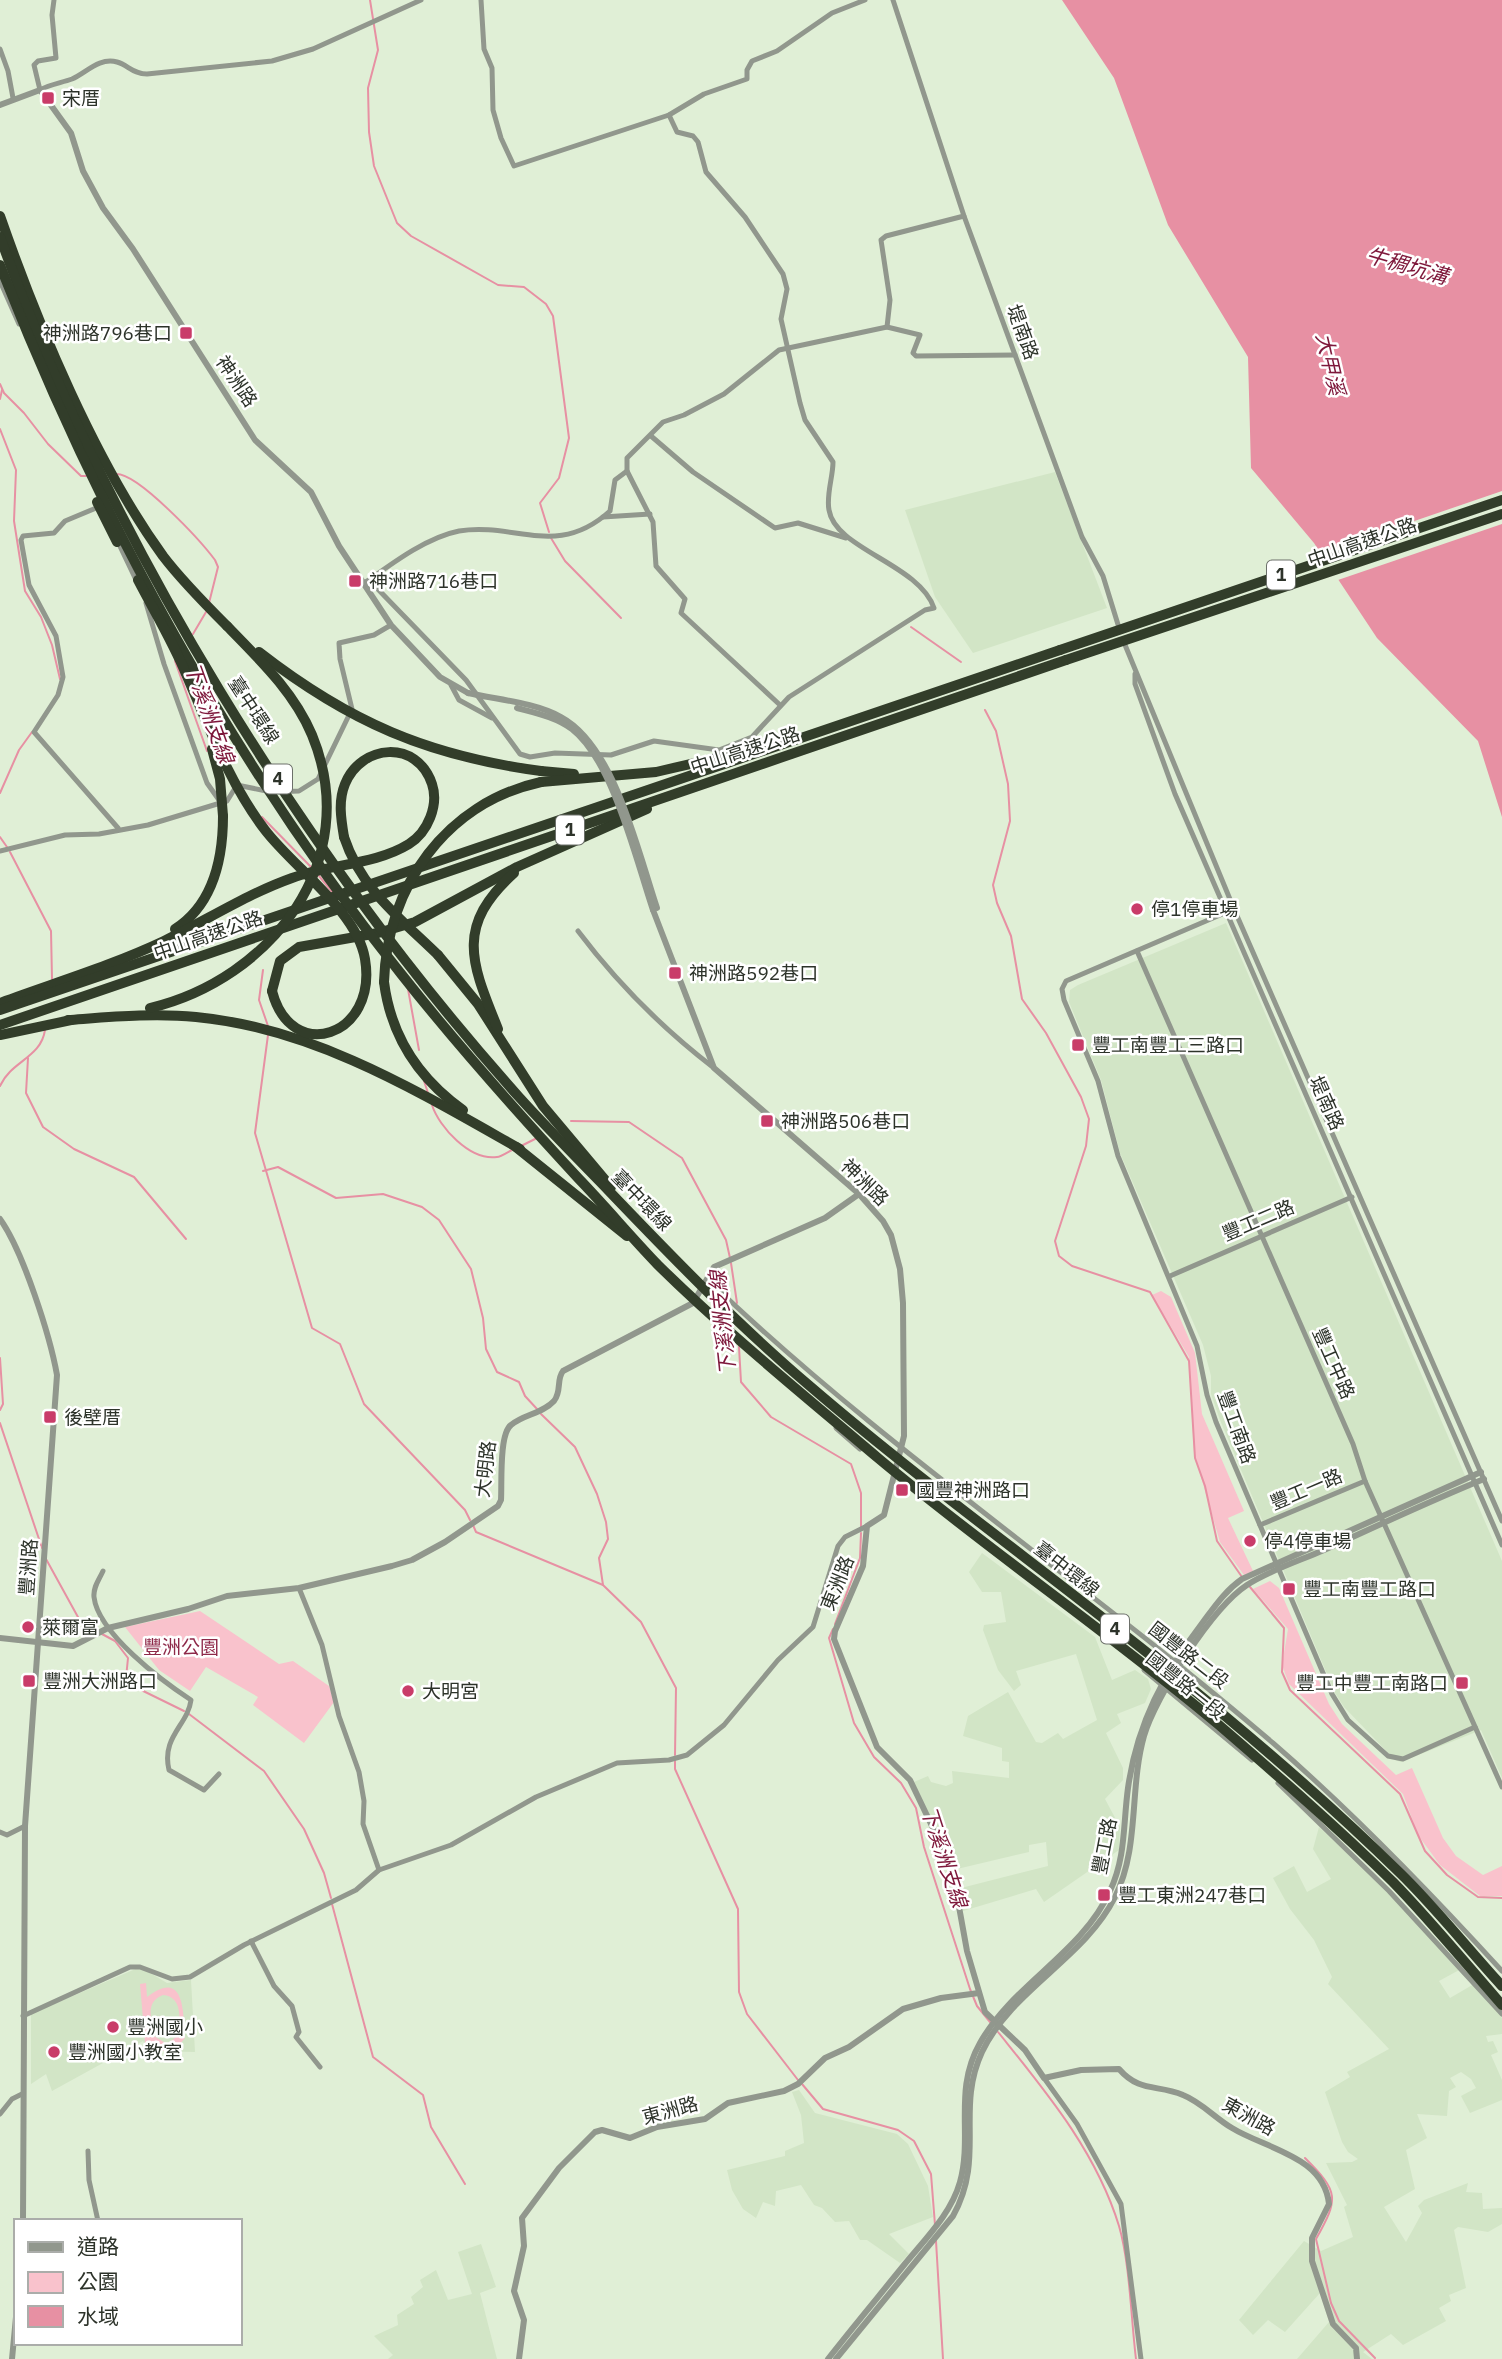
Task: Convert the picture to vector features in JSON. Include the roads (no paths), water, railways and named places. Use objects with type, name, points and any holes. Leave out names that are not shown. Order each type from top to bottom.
[{"type":"highway","points":[[0,216],[54,355],[144,528],[174,569],[293,700],[312,736],[325,794],[321,850],[298,905],[264,950],[208,989],[153,1011]]},
{"type":"highway","name":"臺中環線","points":[[0,237],[29,314],[88,446],[200,657],[243,727],[348,883],[411,967],[520,1097],[708,1294],[810,1386],[1223,1713],[1404,1876],[1502,1986]]},
{"type":"highway","name":"臺中環線","points":[[0,265],[34,351],[125,544],[198,675],[267,785],[400,973],[511,1105],[659,1265],[883,1462],[1216,1723],[1291,1788],[1395,1884],[1502,2005]]},
{"type":"highway","points":[[0,281],[103,514],[171,642],[230,777],[272,839],[342,913],[364,956],[367,976],[363,1003],[349,1023],[336,1030],[315,1033],[296,1028],[280,1013],[272,991],[280,961],[299,947],[398,928],[432,915],[517,867],[711,778]]},
{"type":"highway","name":"中山高速公路","points":[[0,1010],[37,994],[533,831],[816,730],[1502,500]]},
{"type":"highway","name":"中山高速公路","points":[[0,1025],[508,852],[711,778],[1502,514]]},
{"type":"highway","points":[[228,626],[308,688],[380,729],[463,757],[541,777],[627,775],[707,762],[816,730]]},
{"type":"highway","points":[[139,951],[182,925],[205,897],[218,869],[223,816],[220,779],[197,701]]},
{"type":"highway","points":[[61,986],[293,877],[388,853],[409,844],[427,824],[434,799],[425,770],[402,753],[378,752],[359,762],[345,784],[341,797],[344,836],[351,859],[379,900],[461,981],[543,1106],[665,1249]]},
{"type":"highway","points":[[541,777],[483,804],[434,844],[422,859],[401,899],[389,942],[385,972],[389,1014],[412,1061],[459,1108],[547,1169],[659,1265]]},
{"type":"highway","points":[[538,858],[496,890],[477,923],[472,951],[480,982],[501,1036],[543,1106]]},
{"type":"highway","points":[[0,1003],[37,994]]},
{"type":"highway","points":[[0,1035],[68,1020],[153,1011],[226,1021],[307,1042],[415,1090],[520,1149]]},
{"type":"street","points":[[40,90],[34,65],[38,61],[56,58],[52,15],[54,0]]},
{"type":"street","points":[[0,105],[110,61],[120,63],[132,72],[147,74],[272,61],[313,49],[421,0]]},
{"type":"street","points":[[481,0],[484,49],[492,68],[493,110],[512,165],[669,115],[704,94],[747,79],[747,70],[752,61],[777,51],[832,13],[865,0]]},
{"type":"street","name":"堤南路","points":[[892,0],[964,216],[1082,537],[1103,576],[1112,612],[1135,671],[1234,909],[1502,1521]]},
{"type":"street","points":[[0,49],[8,71],[12,98]]},
{"type":"street","name":"神洲路","points":[[40,90],[71,133],[83,171],[103,208],[133,249],[258,445],[312,492],[362,584],[391,625],[451,685],[468,693],[550,712],[587,736],[605,762],[614,783],[655,909],[714,1068],[859,1194],[883,1221],[895,1247],[900,1269],[904,1324],[903,1450],[884,1515],[867,1526]]},
{"type":"street","points":[[369,580],[466,680],[523,757],[555,753],[611,755],[654,741],[686,743],[709,751],[752,737],[780,705],[925,610],[934,608],[925,591],[873,551],[837,529],[831,520],[828,496],[833,461],[805,421],[781,319],[787,289],[783,274],[745,217],[706,172],[698,142],[693,136],[677,132],[669,115]]},
{"type":"street","points":[[887,327],[889,283],[880,247],[881,240],[886,236],[964,216]]},
{"type":"street","points":[[0,281],[143,596],[164,664],[207,783],[221,803]]},
{"type":"street","points":[[780,705],[681,613],[685,599],[656,566],[653,522],[627,471],[627,458],[663,422],[724,394],[779,350],[887,327],[920,335],[914,353],[916,356],[1015,355]]},
{"type":"street","points":[[651,436],[694,472],[775,528],[799,523],[851,539]]},
{"type":"street","points":[[362,584],[444,535],[484,531],[547,539],[586,527],[610,511],[615,480],[627,471]]},
{"type":"street","points":[[101,506],[65,521],[54,533],[23,536],[21,540],[29,584],[56,636],[63,677],[58,695],[34,732],[118,828]]},
{"type":"street","points":[[603,517],[650,514]]},
{"type":"street","points":[[0,851],[17,845],[148,825],[227,801],[237,785],[271,792],[299,791],[318,779],[352,709],[340,659],[339,643],[374,635],[391,625]]},
{"type":"street","name":"堤南路","points":[[1135,671],[1135,684],[1161,758],[1226,913],[1502,1545]]},
{"type":"street","points":[[451,685],[462,702],[492,718]]},
{"type":"street","points":[[1137,951],[1234,909]]},
{"type":"street","points":[[578,931],[602,964],[639,1005],[714,1068]]},
{"type":"street","name":"豐工南路","points":[[1137,951],[1066,981],[1062,989],[1064,1000],[1098,1081],[1118,1156],[1170,1276],[1202,1362],[1210,1406],[1332,1694],[1348,1720],[1388,1756],[1403,1759],[1475,1727]]},
{"type":"street","name":"豐工中路","points":[[1137,951],[1353,1444],[1365,1481],[1385,1519],[1502,1787]]},
{"type":"street","points":[[693,1303],[714,1267],[825,1218],[859,1194]]},
{"type":"street","name":"豐工二路","points":[[1170,1276],[1359,1194]]},
{"type":"street","name":"豐洲路","points":[[0,1219],[46,1330],[57,1375],[25,1826],[23,2219]]},
{"type":"street","name":"國豐路二段","points":[[707,1279],[858,1414],[1180,1666],[1329,1793],[1410,1871],[1502,1971]]},
{"type":"street","name":"大明路","points":[[0,1638],[73,1646],[108,1629],[188,1609],[227,1596],[299,1588],[412,1560],[494,1511],[501,1500],[505,1435],[510,1425],[542,1411],[553,1402],[559,1392],[559,1376],[563,1371],[693,1303]]},
{"type":"street","name":"國豐路一段","points":[[693,1303],[895,1477],[1167,1688],[1319,1820],[1429,1931],[1502,2014]]},
{"type":"street","name":"豐工路","points":[[828,2359],[958,2208],[968,2183],[971,2163],[972,2080],[982,2053],[995,2025],[1086,1937],[1114,1900],[1130,1856],[1135,1790],[1144,1735],[1180,1666],[1218,1613],[1246,1581],[1279,1570],[1482,1476]]},
{"type":"street","name":"豐工一路","points":[[1260,1525],[1365,1481]]},
{"type":"street","name":"豐工路","points":[[836,2359],[929,2241],[954,2198],[963,2169],[962,2101],[971,2062],[995,2025],[1080,1935],[1109,1894],[1124,1846],[1133,1759],[1160,1683],[1173,1661],[1224,1594],[1276,1562],[1385,1519]]},
{"type":"street","points":[[23,2016],[130,1967],[140,1967],[172,1979],[186,1979],[251,1941],[356,1890],[379,1870],[451,1845],[529,1801],[603,1768],[626,1761],[673,1760],[698,1748],[724,1725],[778,1660],[813,1628],[838,1546],[845,1537],[867,1526]]},
{"type":"street","name":"東洲路","points":[[867,1526],[863,1566],[835,1631],[836,1648],[877,1747],[910,1780],[952,1868],[967,1951],[985,2012],[995,2025],[1025,2050],[1044,2078],[1081,2070],[1119,2069],[1134,2084],[1190,2098],[1233,2129],[1305,2163],[1322,2183],[1329,2201],[1327,2214],[1312,2238],[1312,2261],[1334,2324],[1356,2348],[1357,2359]]},
{"type":"street","points":[[103,1572],[94,1588],[94,1599],[108,1629],[163,1682],[191,1700],[187,1713],[174,1732],[168,1754],[169,1770],[204,1790],[219,1774]]},
{"type":"street","points":[[299,1588],[325,1656],[339,1716],[359,1772],[364,1801],[363,1824],[379,1870]]},
{"type":"street","points":[[0,1832],[7,1835],[25,1826]]},
{"type":"street","points":[[251,1941],[274,1986],[293,2009],[299,2032],[296,2037],[320,2067]]},
{"type":"street","name":"東洲路","points":[[519,2359],[524,2320],[514,2291],[524,2245],[521,2222],[547,2183],[581,2145],[599,2131],[630,2138],[657,2127],[700,2120],[727,2103],[779,2093],[800,2082],[825,2058],[849,2047],[903,2009],[942,1998],[979,1993]]},
{"type":"street","points":[[1044,2078],[1077,2124],[1123,2208],[1141,2359]]},
{"type":"street","points":[[0,2113],[12,2099],[22,2094]]},
{"type":"street","points":[[89,2151],[88,2171],[98,2219]]},
{"type":"street","points":[[12,2359],[14,2338]]},
{"type":"water","points":[[1062,0],[1502,0],[1502,817],[1478,741],[1377,638],[1314,543],[1251,468],[1248,357],[1168,225],[1114,78]]},
{"type":"waterway","points":[[370,0],[378,50],[368,88],[369,132],[374,166],[397,223],[411,236],[498,285],[524,287],[546,304],[553,316],[569,438],[559,478],[540,503],[549,532]]},
{"type":"waterway","name":"下溪洲支線","points":[[0,384],[4,393],[48,444],[81,476],[86,476]]},
{"type":"waterway","name":"下溪洲支線","points":[[0,399],[2,390]]},
{"type":"waterway","points":[[0,429],[16,470],[14,521],[25,591],[41,617],[52,645],[60,679]]},
{"type":"waterway","name":"下溪洲支線","points":[[116,474],[139,484],[153,495],[215,560],[218,567],[209,603]]},
{"type":"waterway","points":[[551,538],[565,561],[621,618]]},
{"type":"waterway","name":"下溪洲支線","points":[[193,634],[206,612]]},
{"type":"waterway","points":[[911,627],[961,662]]},
{"type":"waterway","name":"下溪洲支線","points":[[175,661],[207,751]]},
{"type":"waterway","points":[[985,710],[996,731],[1008,784],[1010,821],[993,885],[997,903],[1011,936],[1022,999],[1046,1033],[1081,1097],[1089,1119],[1086,1146],[1055,1241],[1059,1256],[1072,1266],[1150,1292],[1189,1361],[1195,1458],[1205,1486],[1217,1541],[1242,1577]]},
{"type":"waterway","points":[[0,793],[19,750],[32,732]]},
{"type":"waterway","name":"下溪洲支線","points":[[262,817],[312,868]]},
{"type":"waterway","points":[[0,837],[7,847]]},
{"type":"waterway","points":[[10,852],[51,931],[52,979]]},
{"type":"waterway","name":"下溪洲支線","points":[[319,876],[333,893]]},
{"type":"waterway","points":[[263,970],[259,1000],[268,1026]]},
{"type":"waterway","name":"下溪洲支線","points":[[408,989],[419,1050]]},
{"type":"waterway","points":[[0,1086],[11,1071],[38,1047],[45,1030]]},
{"type":"waterway","points":[[268,1035],[255,1133],[312,1328],[340,1344],[364,1404],[465,1510],[470,1520]]},
{"type":"waterway","points":[[28,1058],[26,1093],[43,1127],[74,1149],[134,1177],[186,1239]]},
{"type":"waterway","name":"下溪洲支線","points":[[424,1081],[428,1093]]},
{"type":"waterway","name":"下溪洲支線","points":[[432,1105],[441,1123],[457,1141],[476,1154],[499,1157],[512,1150]]},
{"type":"waterway","name":"下溪洲支線","points":[[571,1121],[629,1122],[682,1158],[726,1240],[730,1258]]},
{"type":"waterway","name":"下溪洲支線","points":[[523,1145],[537,1138]]},
{"type":"waterway","points":[[263,1171],[278,1167],[336,1198],[383,1194],[422,1207],[439,1220],[471,1269],[483,1318],[486,1349],[497,1372],[519,1382],[525,1396],[537,1409]]},
{"type":"waterway","name":"下溪洲支線","points":[[731,1263],[737,1303]]},
{"type":"waterway","name":"下溪洲支線","points":[[739,1347],[741,1382],[771,1417],[851,1464],[861,1493],[861,1527]]},
{"type":"waterway","points":[[0,1358],[3,1404],[0,1410]]},
{"type":"waterway","points":[[541,1414],[575,1447],[597,1494],[608,1539],[599,1558],[603,1585],[641,1622],[676,1688],[675,1755]]},
{"type":"waterway","points":[[0,1423],[42,1548]]},
{"type":"waterway","points":[[473,1525],[476,1532],[603,1585]]},
{"type":"waterway","name":"下溪洲支線","points":[[835,1624],[860,1558],[861,1533]]},
{"type":"waterway","points":[[46,1559],[84,1628],[94,1631]]},
{"type":"waterway","points":[[1250,1587],[1284,1628],[1282,1672],[1290,1690],[1400,1794],[1425,1851],[1447,1875],[1478,1897],[1502,1898]]},
{"type":"waterway","name":"下溪洲支線","points":[[833,1629],[829,1638],[854,1723],[874,1757],[901,1783],[916,1808],[924,1847],[970,1989],[977,2006],[990,2022]]},
{"type":"waterway","points":[[102,1634],[115,1641],[128,1658],[126,1678],[131,1685],[184,1711]]},
{"type":"waterway","points":[[189,1714],[264,1771],[304,1829],[324,1873],[331,1898]]},
{"type":"waterway","points":[[675,1761],[675,1769],[738,1909],[739,1992],[747,2014],[798,2080]]},
{"type":"waterway","points":[[332,1904],[373,2057],[423,2095],[431,2127],[465,2184]]},
{"type":"waterway","name":"下溪洲支線","points":[[998,2032],[1068,2123],[1097,2172],[1109,2199],[1126,2257],[1136,2359]]},
{"type":"waterway","points":[[802,2084],[823,2109],[898,2130],[914,2141],[931,2174],[935,2225]]},
{"type":"waterway","points":[[1305,2158],[1324,2179],[1332,2196],[1329,2214],[1316,2239],[1331,2303],[1339,2321],[1375,2358]]},
{"type":"waterway","points":[[936,2241],[943,2359]]},
{"type":"place","name":"宋厝","points":[[48,98]]},
{"type":"place","name":"神洲路796巷口","points":[[186,333]]},
{"type":"place","name":"神洲路716巷口","points":[[355,581]]},
{"type":"place","name":"停1停車場","points":[[1137,909]]},
{"type":"place","name":"神洲路592巷口","points":[[675,973]]},
{"type":"place","name":"豐工南豐工三路口","points":[[1078,1045]]},
{"type":"place","name":"神洲路506巷口","points":[[767,1121]]},
{"type":"place","name":"後壁厝","points":[[50,1417]]},
{"type":"place","name":"國豐神洲路口","points":[[902,1490]]},
{"type":"place","name":"停4停車場","points":[[1250,1541]]},
{"type":"place","name":"豐工南豐工路口","points":[[1289,1589]]},
{"type":"place","name":"萊爾富","points":[[28,1627]]},
{"type":"place","name":"豐洲大洲路口","points":[[29,1681]]},
{"type":"place","name":"豐工中豐工南路口","points":[[1462,1683]]},
{"type":"place","name":"大明宮","points":[[408,1691]]},
{"type":"place","name":"豐工東洲247巷口","points":[[1104,1895]]},
{"type":"place","name":"豐洲國小","points":[[113,2027]]},
{"type":"place","name":"豐洲國小教室","points":[[54,2052]]},
{"type":"water label","name":"牛稠坑溝","points":[[1407,266]]},
{"type":"water label","name":"大甲溪","points":[[1330,364]]},
{"type":"park label","name":"豐洲公園","points":[[181,1647]]}]
